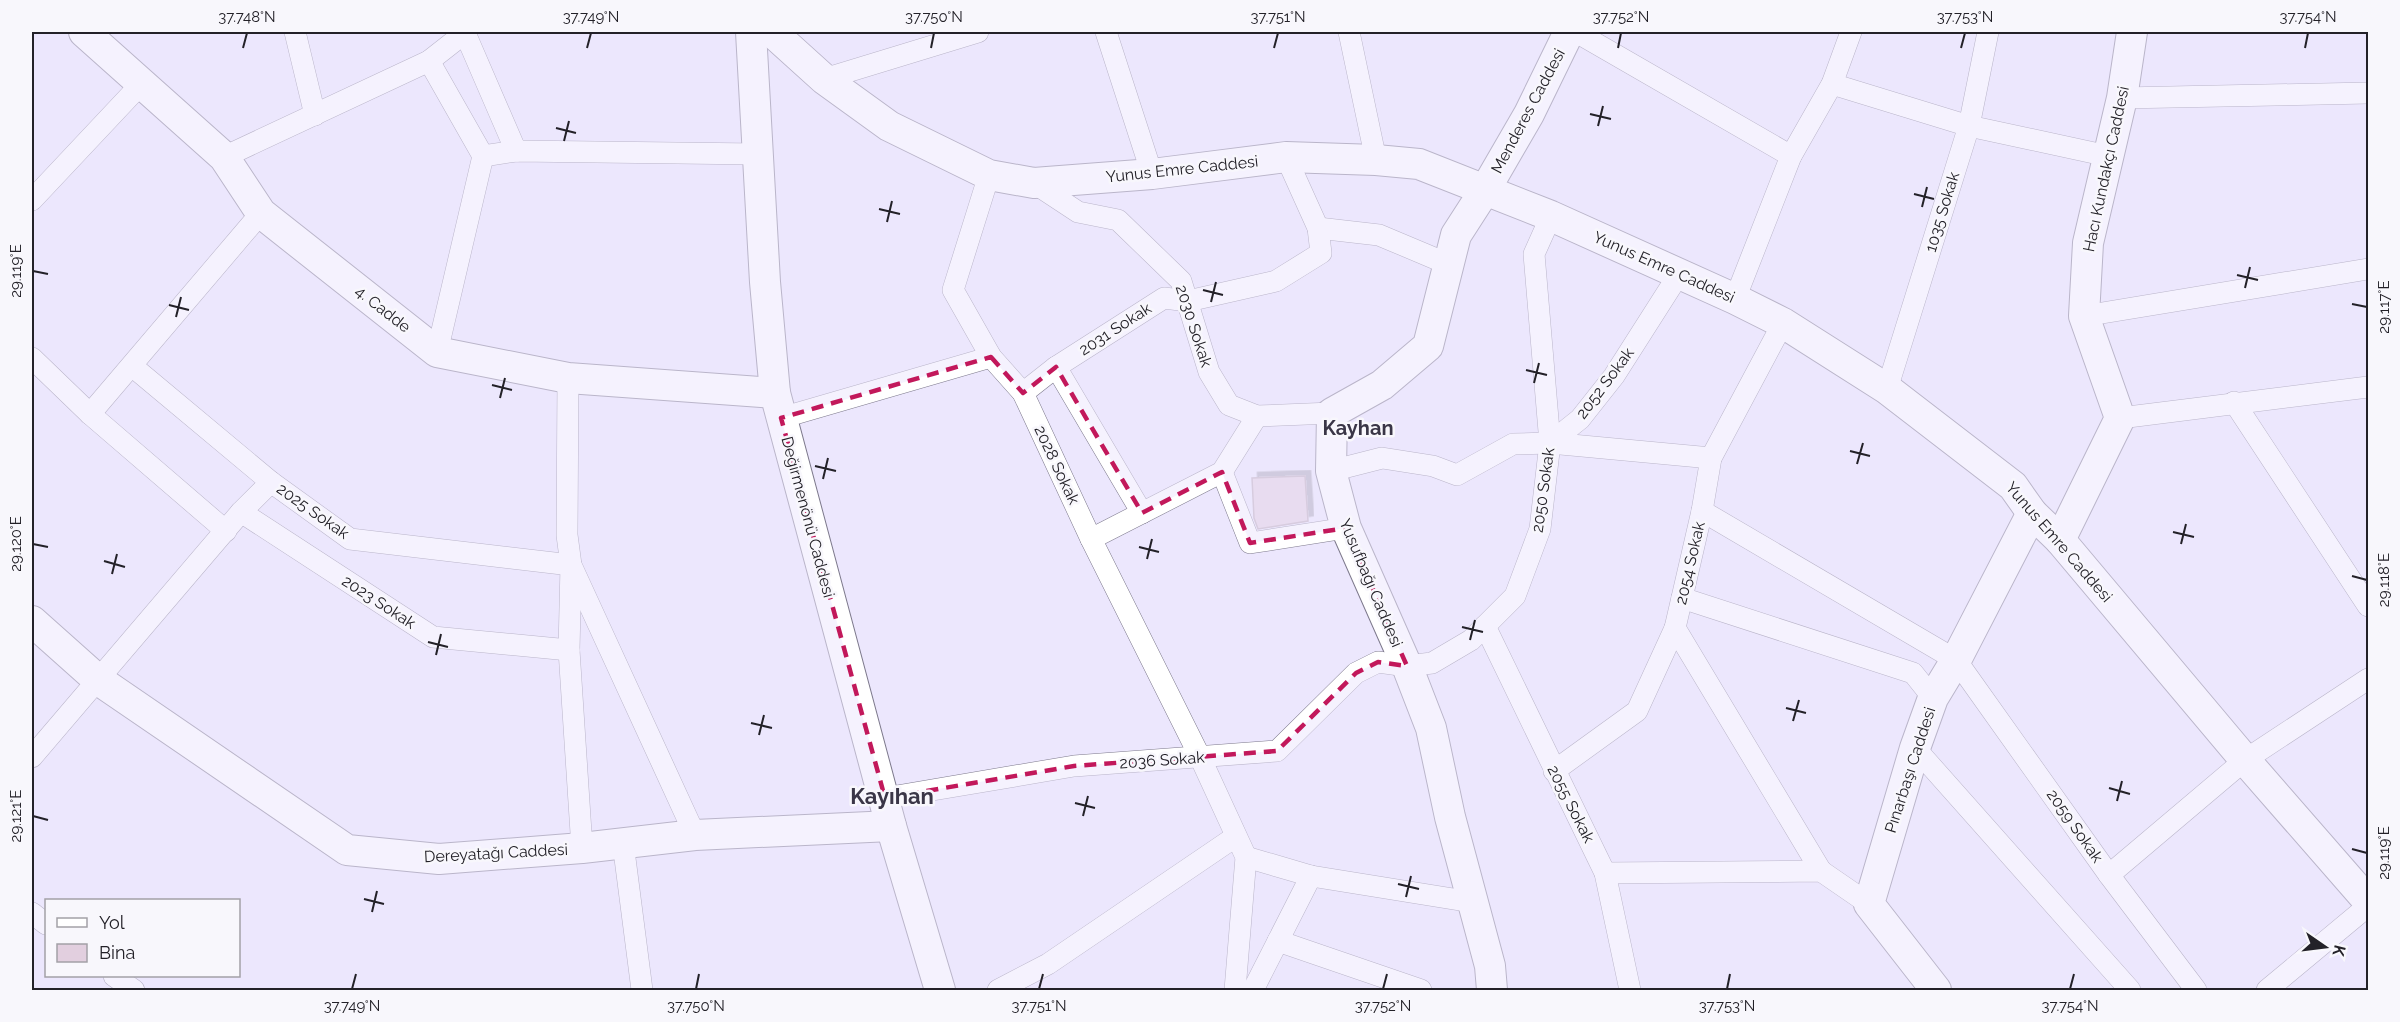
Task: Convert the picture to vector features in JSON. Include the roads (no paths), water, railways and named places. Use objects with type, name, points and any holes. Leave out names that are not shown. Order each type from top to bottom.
[{"type":"street","name":"4. Cadde","points":[[84,32],[224,157],[261,213],[437,352],[568,378],[778,405]]},
{"type":"street","points":[[295,32],[315,115]]},
{"type":"street","points":[[224,157],[429,61],[466,32],[516,151]]},
{"type":"street","name":"Değirmenönü Caddesi","points":[[751,32],[765,282],[778,405],[888,812],[940,990]]},
{"type":"street","name":"Yunus Emre Caddesi","points":[[772,32],[824,79],[889,126],[989,174],[1034,183],[1152,174],[1286,157],[1419,164],[1551,216],[1783,323],[1887,389],[2013,486],[2032,513],[2060,540],[2245,760],[2368,900]]},
{"type":"street","points":[[824,79],[978,32]]},
{"type":"street","points":[[1106,32],[1152,174]]},
{"type":"street","points":[[1349,32],[1376,160]]},
{"type":"street","name":"Menderes Caddesi","points":[[1485,190],[1529,114],[1569,32]]},
{"type":"street","points":[[1576,32],[1791,156]]},
{"type":"street","points":[[1735,299],[1791,156],[1832,84],[1850,32]]},
{"type":"street","name":"1035 Sokak","points":[[1887,389],[1969,126],[1988,32]]},
{"type":"street","name":"Hacı Kundakçı Caddesi","points":[[2120,418],[2084,316],[2088,243],[2122,98],[2132,32]]},
{"type":"street","points":[[429,61],[483,156],[437,352]]},
{"type":"street","points":[[32,200],[39,178],[142,83]]},
{"type":"street","points":[[1832,84],[1969,126],[2108,156]]},
{"type":"street","points":[[2122,98],[2368,93]]},
{"type":"street","points":[[483,156],[516,151],[757,154]]},
{"type":"street","name":"2031 Sokak","points":[[1023,393],[1056,367],[1164,298],[1188,301],[1276,281],[1321,253],[1317,228],[1286,157]]},
{"type":"street","name":"2028 Sokak","points":[[989,174],[953,290],[991,357],[1023,393],[1091,539],[1200,757],[1246,857]]},
{"type":"street","name":"2030 Sokak","points":[[1034,183],[1078,213],[1118,220],[1181,281],[1209,372],[1229,405],[1257,416],[1332,413]]},
{"type":"street","points":[[1332,413],[1382,385],[1428,346],[1456,235],[1485,190]]},
{"type":"street","points":[[90,414],[261,213]]},
{"type":"street","name":"2050 Sokak","points":[[1407,666],[1432,663],[1472,640],[1515,596],[1540,529],[1550,443],[1534,254],[1551,216]]},
{"type":"street","points":[[1317,228],[1379,235],[1448,264]]},
{"type":"street","points":[[2084,316],[2368,269]]},
{"type":"street","name":"2052 Sokak","points":[[1550,443],[1580,419],[1614,376],[1680,274]]},
{"type":"street","name":"2054 Sokak","points":[[1554,771],[1637,711],[1675,628],[1702,511],[1710,458],[1783,323]]},
{"type":"street","points":[[778,405],[991,357]]},
{"type":"street","points":[[32,358],[90,414],[226,531]]},
{"type":"street","name":"2025 Sokak","points":[[132,366],[271,482],[350,539],[571,565]]},
{"type":"street","points":[[1056,367],[1142,513]]},
{"type":"street","points":[[568,378],[567,535],[571,565],[569,650],[582,848]]},
{"type":"street","points":[[2060,540],[2120,418],[2368,387]]},
{"type":"street","points":[[2234,402],[2368,606]]},
{"type":"street","name":"Yusufbağı Caddesi","points":[[1332,413],[1331,471],[1346,528],[1407,666],[1431,728],[1472,902],[1490,966],[1492,990]]},
{"type":"street","points":[[1091,539],[1222,472],[1257,416]]},
{"type":"street","points":[[1331,471],[1382,458],[1433,466],[1457,475],[1513,444],[1550,443],[1710,458]]},
{"type":"street","points":[[1222,472],[1250,543],[1346,528]]},
{"type":"street","points":[[32,757],[241,512],[271,482]]},
{"type":"street","points":[[1702,511],[1956,660]]},
{"type":"street","name":"2023 Sokak","points":[[241,512],[433,636],[569,650]]},
{"type":"street","name":"Pınarbaşı Caddesi","points":[[1869,904],[1915,748],[1933,698],[1956,660],[2032,513]]},
{"type":"street","points":[[571,565],[695,835]]},
{"type":"street","points":[[1682,598],[1913,673],[1933,698]]},
{"type":"street","name":"Dereyatağı Caddesi","points":[[32,621],[97,679],[347,850],[439,859],[582,848],[888,812]]},
{"type":"street","name":"2055 Sokak","points":[[1485,626],[1605,873],[1630,990]]},
{"type":"street","points":[[1675,628],[1821,871],[1869,904],[1936,990]]},
{"type":"street","name":"2059 Sokak","points":[[1956,660],[2109,875],[2196,990]]},
{"type":"street","name":"2036 Sokak","points":[[888,812],[1074,766],[1277,751],[1356,674],[1378,662],[1407,666]]},
{"type":"street","points":[[2109,875],[2245,760],[2368,679]]},
{"type":"street","points":[[1915,748],[2130,990]]},
{"type":"street","points":[[998,990],[1048,964],[1235,837]]},
{"type":"street","points":[[623,843],[642,990]]},
{"type":"street","points":[[1235,990],[1246,857],[1311,876],[1472,902]]},
{"type":"street","points":[[1605,873],[1821,871]]},
{"type":"street","points":[[1253,990],[1311,876]]},
{"type":"street","points":[[2267,990],[2368,906]]},
{"type":"street","points":[[32,913],[45,923]]},
{"type":"street","points":[[1278,941],[1421,990]]},
{"type":"street","points":[[117,977],[134,990]]},
{"type":"district","name":"Kayhan","points":[[1358,428]]},
{"type":"district","name":"Kayıhan","points":[[892,796]]}]
